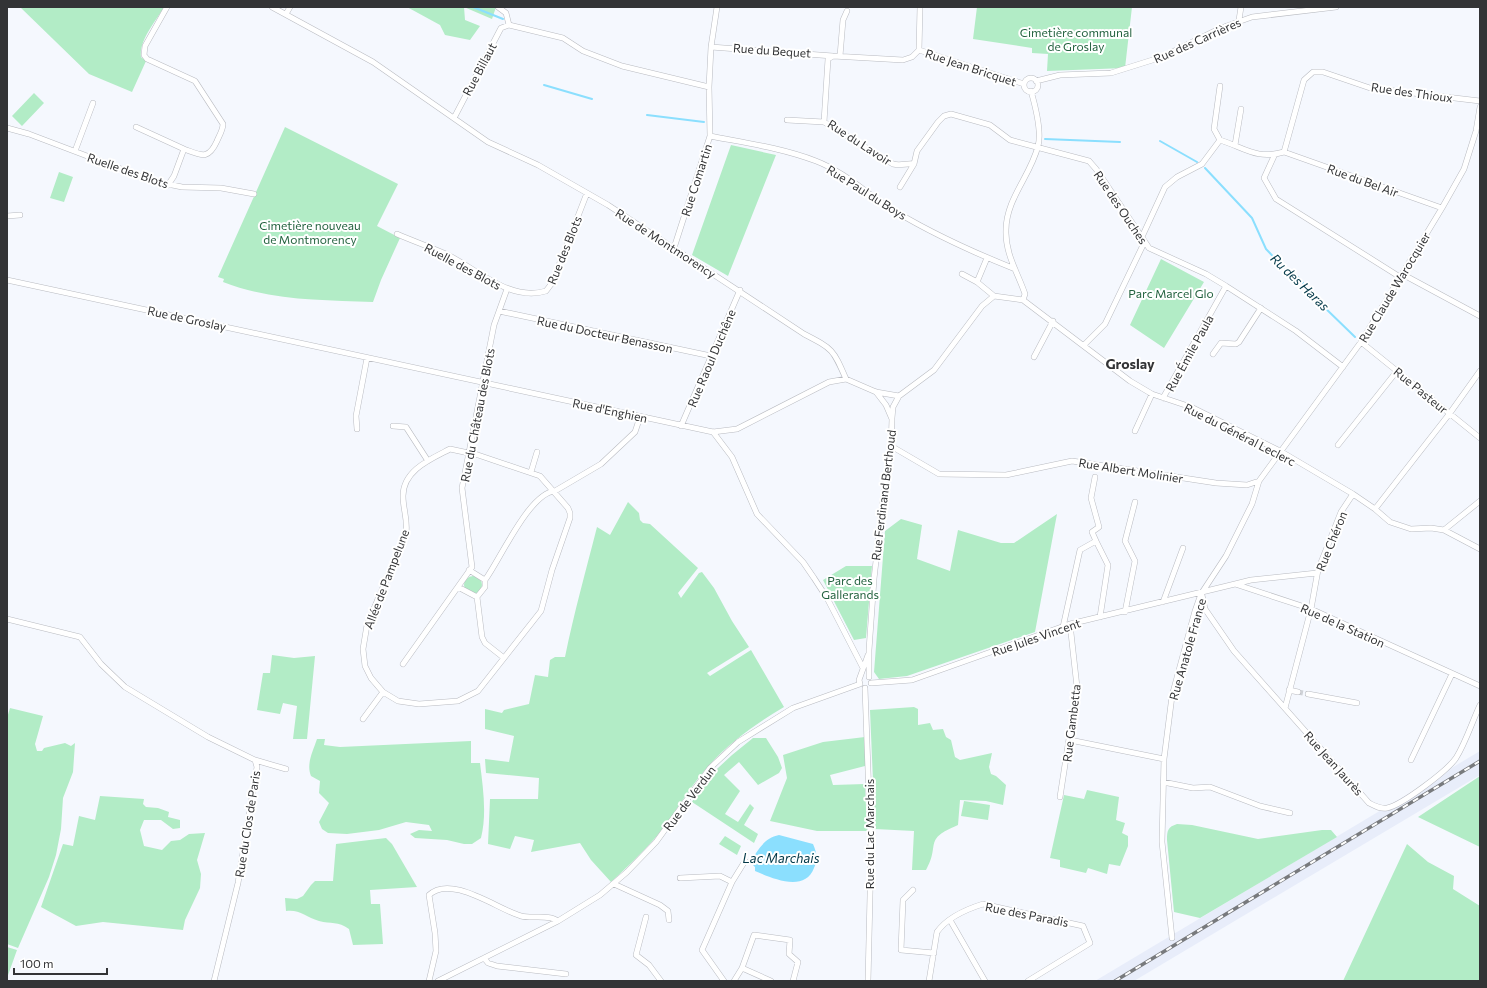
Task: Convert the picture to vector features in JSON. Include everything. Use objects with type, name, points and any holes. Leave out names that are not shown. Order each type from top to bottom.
[{"type":"street","points":[[136,127],[184,149],[201,155],[206,155],[212,152],[223,124],[195,81],[147,59],[144,55],[145,46],[167,7]]},
{"type":"street","name":"Rue de Montmorency","points":[[272,7],[373,62],[488,142],[538,165],[587,193],[740,290],[804,334],[829,346],[836,356],[846,379]]},
{"type":"street","points":[[286,14],[290,7]]},
{"type":"street","points":[[498,7],[506,13],[509,25],[563,38],[583,51],[622,66],[709,87]]},
{"type":"street","name":"Rue Comartin","points":[[674,248],[710,136],[709,87],[711,47],[717,7]]},
{"type":"street","points":[[833,56],[903,60],[912,57],[919,50],[920,7]]},
{"type":"street","points":[[1239,20],[1241,7]]},
{"type":"street","name":"Rue des Carrières","points":[[1036,81],[1060,75],[1111,73],[1118,71],[1162,57],[1239,20],[1285,12],[1336,7]]},
{"type":"street","points":[[840,56],[843,20],[847,11]]},
{"type":"street","name":"Rue Billaut","points":[[454,118],[502,28],[509,25]]},
{"type":"street","name":"Rue du Bequet","points":[[711,47],[833,56]]},
{"type":"street","name":"Rue Jean Bricquet","points":[[919,50],[1024,84]]},
{"type":"street","name":"Rue du Lavoir","points":[[833,56],[828,59],[827,63],[824,122],[893,164],[901,166],[908,163],[914,164]]},
{"type":"street","name":"Rue des Thioux","points":[[1284,152],[1304,80],[1313,72],[1323,72],[1370,88],[1480,101]]},
{"type":"street","points":[[1029,78],[1036,81],[1037,88],[1032,91],[1026,89],[1024,84],[1029,78]]},
{"type":"street","points":[[1220,86],[1214,129],[1220,140],[1259,155],[1284,152]]},
{"type":"street","points":[[1023,300],[1025,294],[1010,258],[1006,231],[1007,219],[1015,196],[1038,147],[1037,126],[1032,91]]},
{"type":"street","points":[[75,151],[93,103]]},
{"type":"street","name":"Rue Claude Warocquier","points":[[1280,451],[1361,342],[1442,208],[1464,169],[1476,131],[1480,107]]},
{"type":"street","points":[[1235,145],[1242,109]]},
{"type":"street","points":[[900,187],[914,164],[917,151],[944,116],[951,114],[990,126],[1010,140],[1038,147]]},
{"type":"street","points":[[787,120],[824,122]]},
{"type":"street","name":"Ruelle des Blots","points":[[7,128],[29,134],[152,181],[168,185],[221,188],[254,194]]},
{"type":"street","name":"Rue Paul du Boys","points":[[710,136],[779,149],[817,161],[841,174],[885,204],[947,240],[1015,269]]},
{"type":"street","points":[[1084,345],[1105,324],[1143,241],[1165,186],[1177,177],[1202,164],[1220,140]]},
{"type":"street","name":"Rue des Ouches","points":[[1038,147],[1082,159],[1092,164],[1149,248],[1200,271],[1226,286],[1296,331],[1343,367]]},
{"type":"street","points":[[168,185],[174,176],[184,149]]},
{"type":"street","name":"Rue du Bel Air","points":[[1284,152],[1442,208]]},
{"type":"street","points":[[1275,154],[1264,178],[1276,199],[1401,275],[1480,316]]},
{"type":"street","name":"Rue des Blots","points":[[507,289],[536,294],[546,291],[552,283],[587,193]]},
{"type":"street","points":[[7,216],[20,215]]},
{"type":"street","name":"Ruelle des Blots","points":[[397,234],[446,255],[507,289]]},
{"type":"street","points":[[977,282],[987,258]]},
{"type":"street","points":[[892,419],[893,407],[899,396],[934,370],[982,306],[994,296],[977,282],[962,274]]},
{"type":"street","name":"Rue de Groslay","points":[[7,280],[367,358]]},
{"type":"street","name":"Rue Émile Paula","points":[[1163,398],[1226,286]]},
{"type":"street","name":"Rue du Château des Blots","points":[[469,570],[472,567],[462,493],[494,325],[507,289]]},
{"type":"street","name":"Rue Raoul Duchêne","points":[[681,426],[740,290]]},
{"type":"street","name":"Rue du Général Leclerc","points":[[994,296],[1023,300],[1053,321],[1130,382],[1152,394],[1191,407],[1280,451],[1353,494],[1375,509],[1390,522],[1411,529],[1431,528],[1444,530],[1480,549]]},
{"type":"street","points":[[1213,354],[1221,343],[1236,344],[1239,342],[1261,308]]},
{"type":"street","name":"Rue du Docteur Benasson","points":[[499,311],[711,356]]},
{"type":"street","points":[[1034,357],[1053,321]]},
{"type":"street","name":"Rue Pasteur","points":[[1361,342],[1480,438]]},
{"type":"street","points":[[357,429],[356,416],[367,358]]},
{"type":"street","name":"Rue d'Enghien","points":[[367,358],[713,432],[737,429],[829,382],[846,379]]},
{"type":"street","points":[[1338,445],[1397,371]]},
{"type":"street","points":[[1375,509],[1450,413],[1480,371]]},
{"type":"street","points":[[846,379],[876,392],[899,396]]},
{"type":"street","name":"Rue Ferdinand Berthoud","points":[[869,676],[869,650],[882,507],[892,446],[892,419],[886,405],[876,392]]},
{"type":"street","points":[[1135,431],[1152,394]]},
{"type":"street","points":[[504,658],[485,643],[477,598],[486,587],[485,580],[495,567],[511,535],[536,502],[549,492],[555,492],[601,464],[635,432],[640,416]]},
{"type":"street","points":[[393,426],[406,427],[428,461]]},
{"type":"street","points":[[713,432],[732,457],[757,514],[803,562],[827,598],[863,668]]},
{"type":"street","name":"Rue Albert Molinier","points":[[892,446],[939,474],[1006,475],[1072,461],[1216,484],[1248,485],[1259,481]]},
{"type":"street","name":"Allée de Pampelune","points":[[450,449],[469,453],[531,472],[540,476],[555,492],[568,508],[570,518],[552,570],[544,605],[536,618],[478,690],[458,701],[408,704],[398,701],[383,692],[371,678],[365,666],[363,649],[365,632],[406,533],[407,517],[403,496],[407,480],[418,467],[428,461],[450,449]]},
{"type":"street","name":"Rue Anatole France","points":[[1172,938],[1162,842],[1164,759],[1172,696],[1195,611],[1202,594],[1226,556],[1252,504],[1259,481],[1280,451]]},
{"type":"street","points":[[531,472],[538,452]]},
{"type":"street","points":[[1095,477],[1091,498],[1100,527],[1092,532],[1108,565],[1100,617]]},
{"type":"street","name":"Rue Chéron","points":[[1285,708],[1311,609],[1317,573],[1332,533],[1353,494]]},
{"type":"street","points":[[1444,530],[1480,501]]},
{"type":"street","points":[[1125,612],[1135,562],[1125,541],[1135,502]]},
{"type":"street","points":[[1063,627],[1080,550],[1096,541]]},
{"type":"street","points":[[1163,602],[1183,548]]},
{"type":"street","points":[[402,664],[469,570],[485,580]]},
{"type":"street","points":[[1202,594],[1250,580],[1317,573]]},
{"type":"street","name":"Rue de la Station","points":[[1234,584],[1311,609],[1480,687]]},
{"type":"street","points":[[458,587],[477,598]]},
{"type":"street","name":"Rue Jules Vincent","points":[[871,683],[912,680],[1070,624],[1202,594]]},
{"type":"street","name":"Rue Jean Jaurès","points":[[1202,594],[1205,609],[1234,651],[1369,803],[1376,807],[1383,808],[1397,803],[1440,776],[1456,757],[1480,705]]},
{"type":"street","name":"Rue du Clos de Paris","points":[[7,619],[80,637],[101,664],[125,687],[208,736],[255,760],[257,766],[241,862],[214,981]]},
{"type":"street","name":"Rue Gambetta","points":[[1060,798],[1077,687],[1070,624]]},
{"type":"street","name":"Rue Ferdinand Berthoud","points":[[860,678],[869,650]]},
{"type":"street","points":[[1411,760],[1452,674]]},
{"type":"street","points":[[865,675],[869,676],[871,683],[865,688],[860,684],[860,678],[865,675]]},
{"type":"street","name":"Rue de Verdun","points":[[438,981],[558,921],[583,906],[614,884],[656,842],[710,768],[738,742],[793,708],[860,684]]},
{"type":"street","name":"Rue du Lac Marchais","points":[[865,688],[871,853],[868,981]]},
{"type":"street","points":[[1289,690],[1298,692]]},
{"type":"street","points":[[362,719],[383,692]]},
{"type":"street","points":[[1308,694],[1357,703]]},
{"type":"street","points":[[1070,740],[1164,759]]},
{"type":"street","points":[[255,760],[286,769]]},
{"type":"street","points":[[1163,782],[1193,788],[1210,788],[1260,806],[1290,813]]},
{"type":"street","points":[[724,981],[702,950],[732,882],[745,861]]},
{"type":"street","points":[[680,878],[720,876],[732,882]]},
{"type":"street","points":[[614,884],[660,904],[668,911],[669,920]]},
{"type":"street","points":[[429,981],[436,951],[435,933],[429,895],[434,890],[449,888],[462,890],[520,916],[554,918],[558,921]]},
{"type":"street","points":[[913,890],[902,900],[901,950],[934,954]]},
{"type":"street","name":"Rue des Paradis","points":[[930,981],[937,932],[950,920],[971,907],[983,904],[1084,926],[1090,943],[1028,981]]},
{"type":"street","points":[[646,917],[636,955],[650,965],[661,981]]},
{"type":"street","points":[[950,920],[985,981]]},
{"type":"street","points":[[734,981],[742,968],[754,935],[790,940],[789,954],[798,962],[793,981]]},
{"type":"street","points":[[484,958],[488,963],[497,966],[566,974]]},
{"type":"street","points":[[742,968],[771,981]]},
{"type":"shaded area","points":[[1480,751],[1480,775],[1134,981],[1095,981]]},
{"type":"green space","points":[[20,7],[164,7],[145,37],[141,57],[146,61],[132,92],[89,74]]},
{"type":"green space","points":[[407,7],[464,7],[465,20],[480,26],[470,40],[445,35],[440,25]]},
{"type":"green space","points":[[464,7],[496,7],[492,19]]},
{"type":"green space","name":"Cimetière communal de Groslay","points":[[977,7],[1132,7],[1125,68],[1047,71],[1048,54],[1032,53],[1032,48],[973,39]]},
{"type":"green space","points":[[34,93],[44,103],[22,126],[12,116]]},
{"type":"green space","name":"Cimetière nouveau de Montmorency","points":[[285,127],[398,184],[377,226],[400,238],[373,302],[316,300],[278,296],[241,288],[223,282],[224,279],[218,277]]},
{"type":"green space","points":[[731,145],[776,155],[728,276],[692,255]]},
{"type":"green space","points":[[59,172],[73,177],[64,202],[50,198]]},
{"type":"green space","name":"Parc Marcel Glo","points":[[1161,259],[1204,282],[1164,348],[1130,325]]},
{"type":"green space","points":[[628,502],[639,513],[640,520],[643,523],[650,524],[698,568],[678,593],[681,598],[699,573],[702,572],[714,588],[732,621],[749,647],[707,673],[710,676],[751,650],[784,707],[742,736],[713,761],[698,778],[656,837],[611,882],[591,860],[580,843],[531,852],[534,840],[515,836],[510,849],[488,844],[490,799],[538,799],[539,778],[486,773],[485,759],[509,762],[514,736],[485,729],[485,709],[502,713],[504,710],[529,704],[535,675],[548,677],[550,660],[555,657],[565,657],[597,527],[610,535]]},
{"type":"green space","points":[[1057,514],[1035,632],[907,676],[879,679],[874,672],[885,531],[901,519],[922,525],[917,559],[950,571],[958,530],[1001,543],[1014,543]]},
{"type":"green space","name":"Parc des Gallerands","points":[[846,566],[872,566],[866,638],[854,640],[823,580]]},
{"type":"green space","points":[[473,576],[479,579],[482,585],[479,591],[473,594],[467,591],[464,585],[467,579]]},
{"type":"green space","points":[[272,655],[294,658],[315,656],[307,739],[293,739],[297,706],[283,703],[280,714],[257,710],[263,673],[270,673]]},
{"type":"green space","points":[[914,707],[918,709],[918,725],[930,723],[933,730],[943,729],[946,737],[951,740],[955,757],[960,760],[992,753],[989,767],[991,774],[996,776],[1006,785],[1003,805],[986,801],[960,800],[958,825],[947,830],[936,839],[926,870],[912,870],[914,831],[875,829],[870,710]]},
{"type":"green space","points":[[10,708],[43,716],[35,744],[37,751],[42,751],[44,748],[65,743],[71,746],[75,743],[73,772],[63,798],[61,829],[56,855],[49,877],[18,948],[7,944],[7,718]]},
{"type":"green space","points":[[865,737],[865,766],[830,775],[833,785],[865,784],[867,831],[817,831],[770,821],[787,778],[783,755],[823,742]]},
{"type":"green space","points":[[753,738],[766,738],[778,757],[782,768],[779,773],[758,785],[739,762],[724,775],[740,791],[725,814],[738,822],[750,804],[754,808],[744,825],[758,834],[754,843],[692,802],[704,781]]},
{"type":"green space","points":[[317,739],[325,739],[324,745],[340,747],[471,741],[471,763],[480,763],[484,801],[484,820],[481,838],[472,844],[464,844],[447,840],[415,838],[410,834],[419,830],[432,831],[429,825],[406,822],[379,830],[347,834],[328,833],[322,829],[319,822],[329,803],[319,793],[320,781],[311,776],[309,767]]},
{"type":"green space","points":[[1480,776],[1480,847],[1418,817]]},
{"type":"green space","points":[[1087,790],[1119,797],[1116,820],[1125,823],[1122,833],[1128,836],[1128,846],[1120,866],[1109,864],[1107,874],[1088,868],[1086,873],[1060,867],[1060,860],[1050,858],[1064,795],[1084,799]]},
{"type":"green space","points":[[100,796],[144,799],[143,804],[146,807],[158,808],[169,812],[168,817],[180,820],[180,828],[173,829],[161,820],[144,820],[140,830],[144,846],[162,850],[171,841],[180,840],[189,834],[205,833],[197,860],[201,874],[200,888],[185,920],[183,930],[103,922],[76,926],[41,907],[63,844],[73,846],[79,816],[95,820]]},
{"type":"green space","points":[[964,801],[990,805],[988,820],[961,816]]},
{"type":"green space","points":[[1177,824],[1192,825],[1258,839],[1322,830],[1331,830],[1337,837],[1200,918],[1174,912],[1167,837],[1170,828]]},
{"type":"green space","points":[[725,836],[741,846],[737,855],[719,844]]},
{"type":"green space","points":[[386,838],[392,844],[417,887],[370,890],[371,904],[380,904],[383,944],[353,945],[349,929],[345,926],[319,921],[295,911],[286,911],[285,898],[297,899],[303,896],[315,881],[333,881],[336,844]]},
{"type":"green space","points":[[1407,844],[1428,862],[1454,876],[1453,889],[1480,906],[1480,981],[1343,981]]},
{"type":"green space","points":[[7,947],[17,950],[7,978]]},
{"type":"water","name":"Lac Marchais","points":[[779,835],[813,844],[816,853],[816,862],[810,876],[796,882],[787,882],[755,871],[755,867],[750,862],[765,842]]},
{"type":"waterway","name":"Ru des Haras","points":[[473,7],[503,19]]},
{"type":"waterway","name":"Ru des Haras","points":[[544,85],[592,99]]},
{"type":"waterway","name":"Ru des Haras","points":[[647,115],[704,122]]},
{"type":"waterway","name":"Ru des Haras","points":[[1045,139],[1120,142]]},
{"type":"waterway","name":"Ru des Haras","points":[[1160,141],[1197,162]]},
{"type":"waterway","name":"Ru des Haras","points":[[1205,168],[1252,218],[1266,249],[1285,269],[1296,275],[1321,304],[1355,337]]},
{"type":"tunnel","points":[[1298,692],[1308,694]]},
{"type":"railway","points":[[1115,981],[1480,761]]},
{"type":"district","name":"Groslay","points":[[1130,363]]}]
